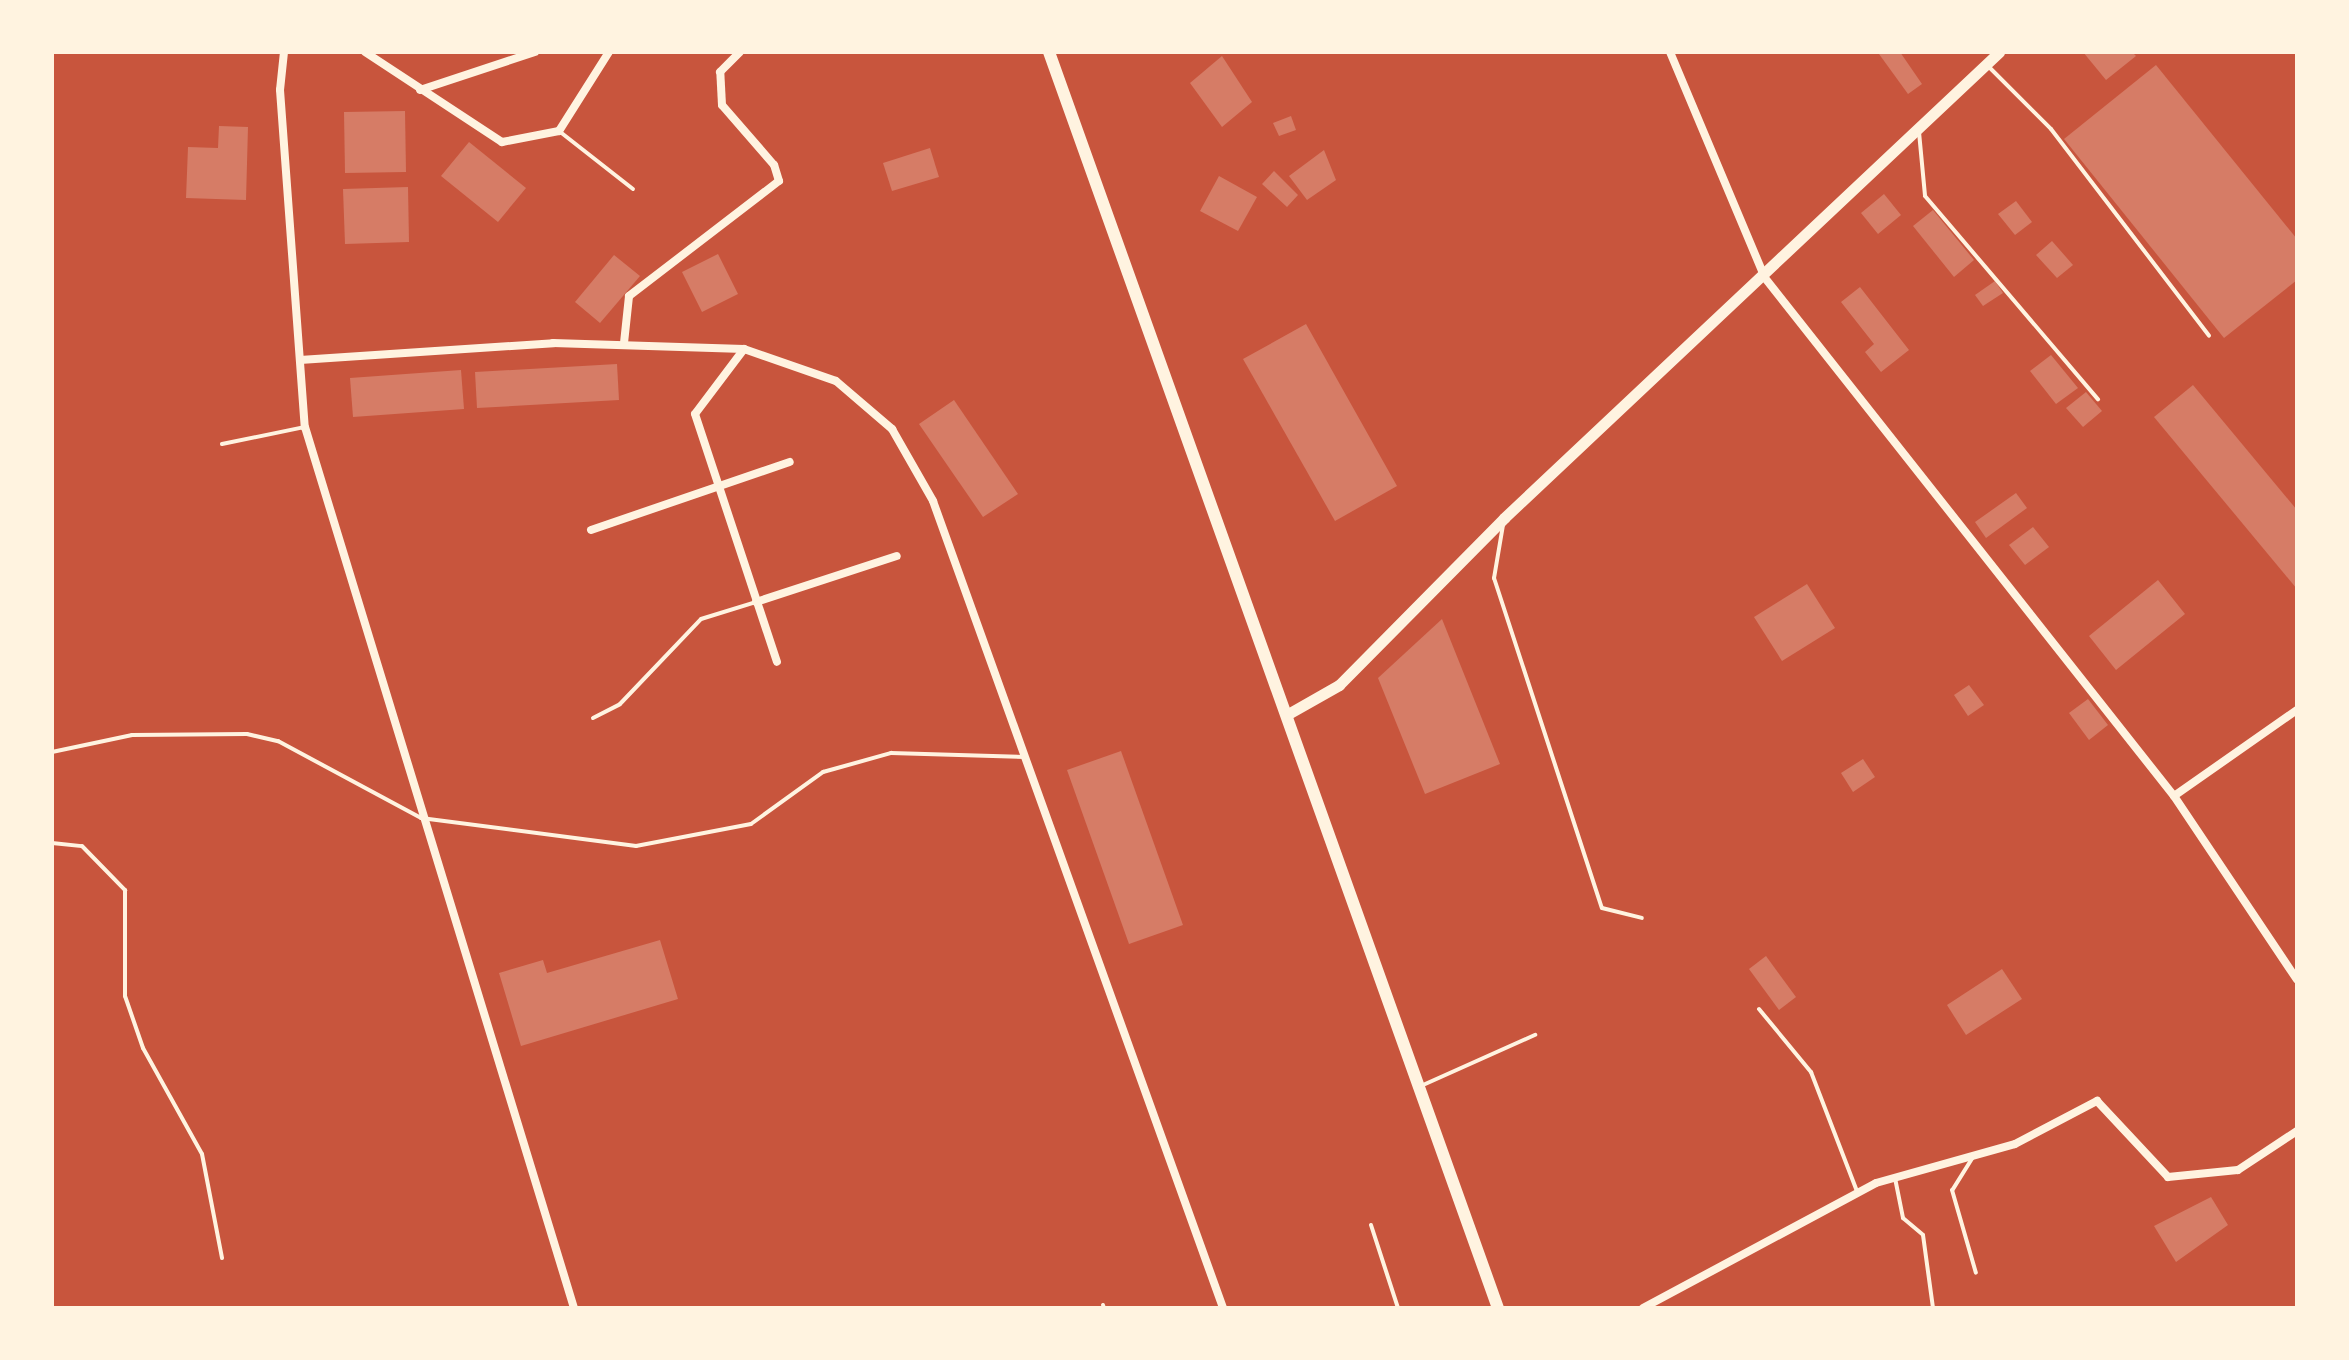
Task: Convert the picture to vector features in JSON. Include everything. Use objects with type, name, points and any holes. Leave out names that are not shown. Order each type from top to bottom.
[{"type":"main road","points":[[1049,52],[1498,1308]]},
{"type":"street","points":[[284,52],[280,90],[305,427],[421,818],[574,1308]]},
{"type":"street","points":[[365,52],[502,142],[559,131],[609,52]]},
{"type":"street","points":[[420,90],[535,52]]},
{"type":"street","points":[[624,343],[629,296],[779,181],[774,165],[722,105],[720,72],[740,52]]},
{"type":"street","points":[[1670,52],[1765,278],[2174,796],[2297,980]]},
{"type":"street","points":[[1288,714],[1339,685],[1504,518],[1765,278],[1999,52]]},
{"type":"street","points":[[300,360],[624,343],[744,349],[836,381],[892,429],[933,501],[1223,1308]]},
{"type":"street","points":[[744,349],[695,414],[777,662]]},
{"type":"street","points":[[591,530],[790,462]]},
{"type":"street","points":[[756,602],[897,556]]},
{"type":"street","points":[[2174,796],[2297,710]]},
{"type":"street","points":[[1643,1308],[1857,1193],[1895,1178],[2015,1144],[2097,1101],[2168,1177],[2238,1170],[2297,1131]]},
{"type":"lane","points":[[1986,64],[2051,129],[2209,336]]},
{"type":"lane","points":[[1918,130],[1925,196],[2098,399]]},
{"type":"lane","points":[[559,131],[633,189]]},
{"type":"lane","points":[[222,444],[305,427]]},
{"type":"lane","points":[[1504,518],[1494,578],[1602,908],[1642,918]]},
{"type":"lane","points":[[593,718],[620,704],[701,619],[756,602]]},
{"type":"lane","points":[[52,752],[132,735],[247,734],[278,741],[421,818],[664,845],[751,824],[823,772],[866,758],[1027,758]]},
{"type":"lane","points":[[52,843],[82,846],[125,890],[125,996],[143,1048],[202,1154],[222,1258]]},
{"type":"lane","points":[[1759,1009],[1811,1072],[1857,1193]]},
{"type":"lane","points":[[1420,1086],[1535,1035]]},
{"type":"lane","points":[[1975,1155],[1952,1190],[1976,1273]]},
{"type":"lane","points":[[1895,1178],[1903,1218],[1923,1235],[1933,1308]]},
{"type":"lane","points":[[1371,1225],[1398,1308]]},
{"type":"building","points":[[1900,52],[1922,84],[1908,94],[1879,54]]},
{"type":"building","points":[[2083,52],[2132,52],[2136,56],[2106,80]]},
{"type":"building","points":[[1222,56],[1252,102],[1222,127],[1190,83]]},
{"type":"building","points":[[2156,65],[2297,239],[2297,280],[2224,338],[2064,139]]},
{"type":"building","points":[[405,111],[406,172],[345,173],[344,112]]},
{"type":"building","points":[[1291,116],[1296,130],[1279,136],[1273,123]]},
{"type":"building","points":[[219,126],[248,127],[246,200],[186,198],[188,147],[218,148]]},
{"type":"building","points":[[469,142],[526,188],[498,222],[441,176]]},
{"type":"building","points":[[930,148],[939,177],[892,191],[883,163]]},
{"type":"building","points":[[1324,150],[1336,180],[1307,200],[1289,176]]},
{"type":"building","points":[[1274,171],[1298,195],[1287,207],[1262,184]]},
{"type":"building","points":[[1219,176],[1257,197],[1238,231],[1200,211]]},
{"type":"building","points":[[408,187],[409,242],[345,244],[343,189]]},
{"type":"building","points":[[1884,194],[1901,215],[1878,234],[1861,213]]},
{"type":"building","points":[[2016,201],[2032,222],[2015,235],[1998,214]]},
{"type":"building","points":[[1933,210],[1974,260],[1954,277],[1913,226]]},
{"type":"building","points":[[2052,241],[2073,265],[2057,278],[2036,255]]},
{"type":"building","points":[[718,254],[738,294],[702,312],[682,272]]},
{"type":"building","points":[[614,255],[640,276],[600,323],[575,302]]},
{"type":"building","points":[[1995,281],[2003,293],[1983,306],[1975,295]]},
{"type":"building","points":[[1860,287],[1909,350],[1881,372],[1865,352],[1874,344],[1841,302]]},
{"type":"building","points":[[1306,324],[1397,486],[1335,521],[1243,359]]},
{"type":"building","points":[[2051,355],[2078,388],[2056,404],[2030,371]]},
{"type":"building","points":[[617,364],[619,400],[477,408],[475,372]]},
{"type":"building","points":[[461,370],[464,409],[353,417],[350,378]]},
{"type":"building","points":[[2193,385],[2297,510],[2297,589],[2154,417]]},
{"type":"building","points":[[2086,392],[2102,411],[2083,427],[2066,408]]},
{"type":"building","points":[[954,400],[1018,494],[983,517],[919,424]]},
{"type":"building","points":[[2016,493],[2027,508],[1986,538],[1975,522]]},
{"type":"building","points":[[2033,527],[2049,547],[2025,565],[2009,545]]},
{"type":"building","points":[[2158,580],[2185,614],[2116,670],[2089,636]]},
{"type":"building","points":[[1807,584],[1835,628],[1782,661],[1754,617]]},
{"type":"building","points":[[1442,619],[1500,764],[1425,794],[1378,678]]},
{"type":"building","points":[[1969,685],[1984,705],[1968,716],[1954,695]]},
{"type":"building","points":[[2088,699],[2108,725],[2089,740],[2069,713]]},
{"type":"building","points":[[1121,751],[1183,925],[1129,944],[1067,770]]},
{"type":"building","points":[[1863,759],[1875,777],[1853,792],[1841,773]]},
{"type":"building","points":[[660,940],[678,999],[521,1046],[499,973],[543,960],[547,973]]},
{"type":"building","points":[[1766,956],[1796,997],[1779,1010],[1749,969]]},
{"type":"building","points":[[2002,969],[2022,999],[1966,1035],[1947,1005]]},
{"type":"building","points":[[2211,1197],[2228,1225],[2176,1262],[2154,1226]]}]
